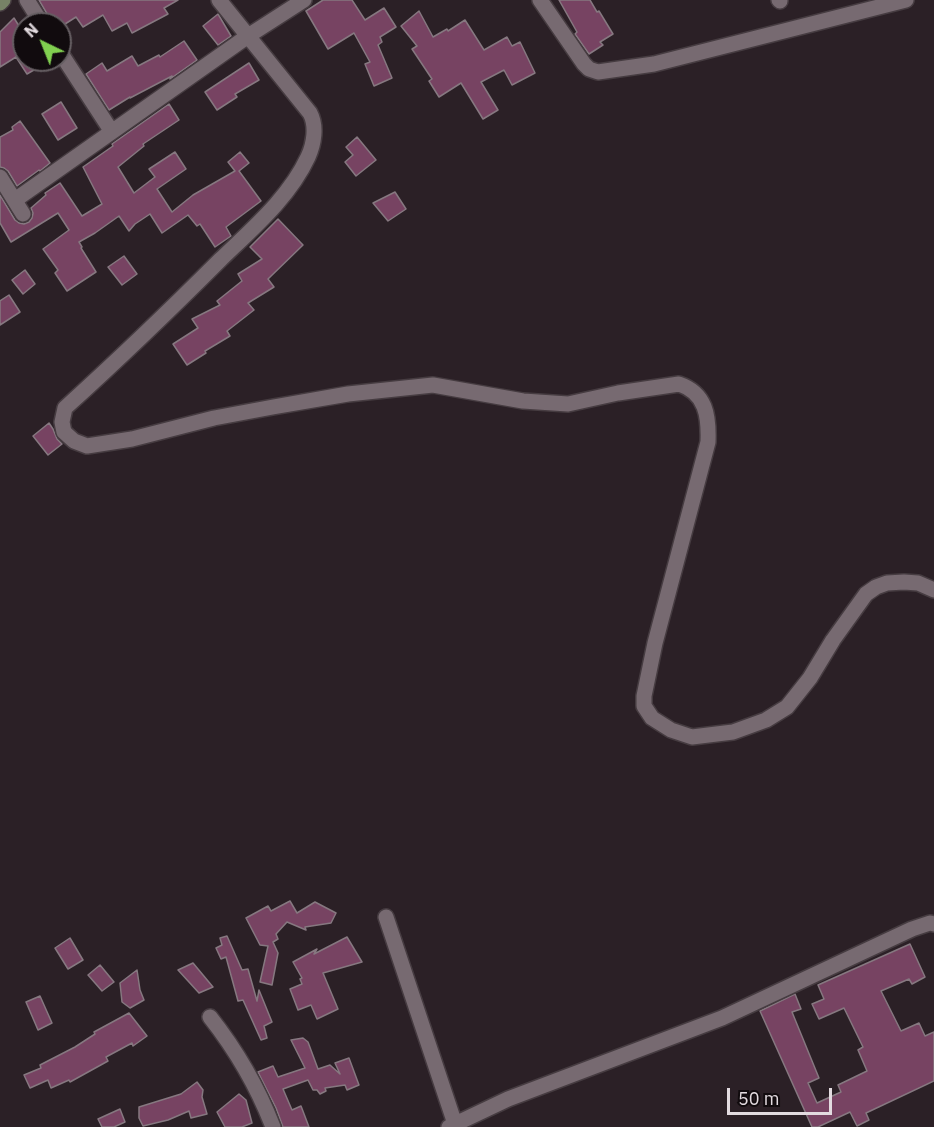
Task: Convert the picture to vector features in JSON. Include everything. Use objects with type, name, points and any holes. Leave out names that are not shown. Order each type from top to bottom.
[{"type":"street","points":[[219,0],[310,113],[313,120],[313,143],[307,159],[271,210],[155,325],[65,408],[62,422],[64,432],[74,441],[87,446],[121,441],[214,417],[273,406],[348,394],[433,385],[523,401],[568,404],[618,393],[679,384],[687,386],[693,390],[706,410],[709,426],[708,442],[655,643],[644,706],[652,718],[671,730],[692,737],[733,732],[766,720],[787,707],[810,678],[833,640],[866,594],[876,587],[887,583],[904,582],[918,583],[934,590]]},
{"type":"street","points":[[15,200],[248,36],[304,0]]},
{"type":"street","points":[[540,0],[584,64],[589,69],[598,72],[654,64],[906,0]]},
{"type":"street","points":[[72,70],[112,132]]},
{"type":"street","points":[[0,177],[23,214]]},
{"type":"street","points":[[386,918],[452,1126],[508,1099],[722,1018],[912,929],[930,923],[934,924]]},
{"type":"street","points":[[210,1017],[263,1101],[273,1127]]},
{"type":"building","points":[[39,0],[178,0],[164,8],[168,14],[132,33],[127,23],[112,31],[103,15],[83,27],[76,17],[72,20],[72,12],[46,12]]},
{"type":"building","points":[[323,0],[352,0],[365,20],[384,8],[396,27],[380,37],[382,42],[378,45],[392,78],[374,86],[365,64],[370,62],[354,33],[328,49],[306,11]]},
{"type":"building","points":[[559,0],[590,0],[613,34],[600,42],[603,45],[589,54],[575,34],[577,32]]},
{"type":"building","points":[[419,11],[433,37],[465,20],[484,50],[507,37],[512,46],[520,42],[535,73],[512,85],[504,70],[481,82],[498,110],[483,119],[461,83],[439,97],[429,81],[432,79],[412,49],[417,46],[401,26]]},
{"type":"building","points":[[218,14],[231,36],[218,45],[203,26]]},
{"type":"building","points":[[12,20],[12,60],[0,67],[0,32]]},
{"type":"building","points":[[184,41],[197,60],[170,79],[172,76],[109,110],[86,74],[102,63],[107,71],[132,56],[138,66],[159,55],[160,57]]},
{"type":"building","points":[[249,63],[259,80],[235,94],[237,97],[217,110],[205,92]]},
{"type":"building","points":[[61,102],[77,128],[58,140],[42,114]]},
{"type":"building","points":[[169,104],[179,120],[143,144],[144,146],[118,167],[134,193],[155,177],[149,169],[175,152],[186,169],[157,189],[172,212],[193,195],[235,171],[228,162],[240,152],[249,163],[239,171],[261,201],[226,227],[231,236],[215,247],[200,224],[197,226],[188,215],[162,233],[150,214],[129,231],[119,216],[79,242],[96,272],[67,291],[55,273],[58,270],[43,249],[69,230],[58,213],[11,242],[0,223],[0,195],[15,220],[24,224],[32,218],[31,208],[46,195],[45,193],[60,183],[82,216],[102,204],[83,167]]},
{"type":"building","points":[[20,121],[50,163],[17,186],[8,171],[0,167],[0,137],[13,130],[12,127]]},
{"type":"building","points":[[357,137],[376,160],[356,176],[345,162],[353,155],[346,147]]},
{"type":"building","points":[[395,192],[406,209],[388,221],[373,203]]},
{"type":"building","points":[[278,219],[303,245],[268,279],[274,287],[248,303],[254,310],[227,331],[230,336],[187,365],[173,344],[198,328],[192,319],[220,305],[217,301],[242,281],[238,274],[262,259],[250,247]]},
{"type":"building","points":[[124,256],[137,274],[122,285],[108,267]]},
{"type":"building","points":[[25,270],[35,284],[23,294],[12,280]]},
{"type":"building","points":[[9,295],[20,312],[0,325],[0,301]]},
{"type":"building","points":[[49,423],[62,444],[48,455],[33,436]]},
{"type":"building","points":[[290,901],[297,913],[315,902],[336,913],[331,923],[305,927],[306,930],[287,922],[276,934],[278,939],[273,942],[278,953],[272,985],[260,982],[268,946],[260,945],[246,918],[268,906],[271,911]]},
{"type":"building","points":[[227,936],[242,970],[248,969],[257,1001],[259,990],[272,1022],[264,1026],[267,1038],[261,1040],[243,1000],[238,1001],[226,957],[221,959],[216,948],[222,945],[220,938]]},
{"type":"building","points":[[347,937],[362,962],[323,973],[338,1009],[317,1019],[311,1005],[298,1010],[290,989],[302,984],[300,979],[302,978],[293,962]]},
{"type":"building","points":[[70,938],[83,960],[68,969],[55,948]]},
{"type":"building","points":[[910,944],[925,977],[912,984],[909,979],[881,991],[901,1031],[919,1023],[925,1036],[934,1032],[934,1081],[866,1113],[869,1120],[857,1126],[850,1112],[818,1127],[812,1127],[760,1011],[795,994],[801,1009],[792,1012],[819,1078],[808,1083],[817,1103],[841,1092],[838,1085],[867,1071],[858,1050],[863,1047],[844,1008],[819,1019],[812,1004],[824,999],[818,985]]},
{"type":"building","points":[[193,963],[213,987],[199,993],[178,970]]},
{"type":"building","points":[[100,965],[114,982],[102,991],[88,975]]},
{"type":"building","points":[[137,970],[144,1000],[130,1008],[122,1002],[120,983]]},
{"type":"building","points":[[40,996],[52,1023],[38,1030],[26,1002]]},
{"type":"building","points":[[129,1013],[147,1036],[133,1046],[132,1043],[106,1057],[108,1061],[70,1082],[69,1080],[51,1088],[48,1080],[30,1088],[24,1075],[41,1068],[40,1065],[75,1047],[95,1034],[94,1032]]},
{"type":"building","points":[[303,1038],[308,1042],[318,1069],[330,1065],[340,1074],[335,1063],[349,1058],[359,1085],[347,1090],[345,1085],[325,1088],[326,1091],[320,1094],[317,1090],[313,1090],[308,1080],[283,1089],[292,1110],[301,1106],[309,1127],[283,1127],[258,1072],[273,1066],[278,1077],[305,1068],[291,1040]]},
{"type":"building","points":[[197,1082],[203,1090],[202,1097],[207,1114],[191,1118],[189,1111],[168,1120],[143,1126],[139,1118],[139,1107],[181,1094]]},
{"type":"building","points":[[239,1094],[246,1100],[252,1123],[242,1127],[225,1127],[217,1112]]},
{"type":"building","points":[[120,1109],[125,1122],[114,1127],[102,1127],[98,1119]]}]
